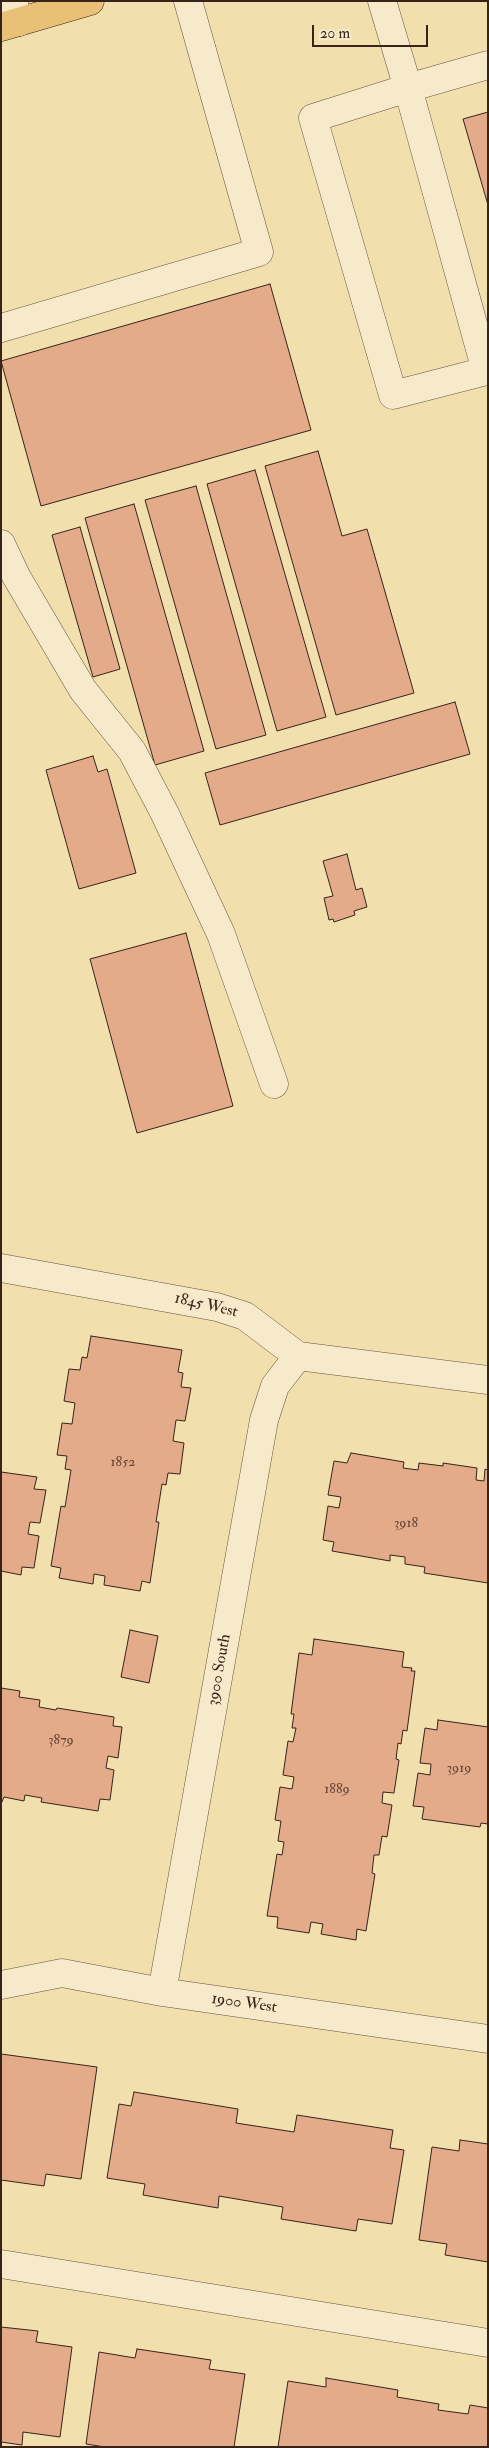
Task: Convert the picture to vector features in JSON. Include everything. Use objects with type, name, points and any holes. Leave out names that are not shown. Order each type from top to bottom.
[{"type":"main road","points":[[11,17],[90,1]]},
{"type":"street","points":[[1,328],[260,252],[188,1]]},
{"type":"street","points":[[382,1],[408,88],[486,371],[393,395],[313,118],[408,88],[488,65]]},
{"type":"street","points":[[1,544],[16,576],[83,690],[132,751],[166,814],[221,934],[274,1084]]},
{"type":"street","name":"1845 West","points":[[1,1268],[217,1307],[245,1316],[298,1356],[488,1380]]},
{"type":"street","name":"3900 South","points":[[162,1992],[264,1420],[275,1386],[298,1356]]},
{"type":"street","name":"1900 West","points":[[1,1985],[62,1974],[162,1992],[488,2040]]},
{"type":"street","points":[[1,2264],[488,2343]]},
{"type":"building","points":[[488,112],[488,205],[463,119]]},
{"type":"building","points":[[270,284],[311,430],[41,506],[1,361]]},
{"type":"building","points":[[318,451],[342,536],[367,529],[414,693],[336,715],[265,466]]},
{"type":"building","points":[[255,470],[326,717],[277,731],[207,484]]},
{"type":"building","points":[[196,486],[266,735],[216,749],[145,500]]},
{"type":"building","points":[[134,504],[204,751],[155,765],[85,518]]},
{"type":"building","points":[[80,527],[120,669],[93,677],[52,535]]},
{"type":"building","points":[[455,702],[470,754],[220,825],[205,773]]},
{"type":"building","points":[[93,756],[98,772],[107,769],[136,873],[79,889],[46,770]]},
{"type":"building","points":[[347,854],[356,890],[362,888],[367,907],[354,911],[355,915],[334,922],[333,919],[329,920],[324,898],[333,896],[323,861]]},
{"type":"building","points":[[186,933],[233,1106],[137,1133],[90,959]]},
{"type":"building","points":[[91,1336],[182,1350],[178,1372],[183,1373],[181,1387],[191,1388],[185,1421],[176,1420],[173,1441],[184,1443],[180,1474],[168,1473],[166,1485],[162,1484],[156,1522],[159,1522],[150,1583],[142,1581],[140,1591],[104,1585],[105,1576],[94,1574],[93,1584],[59,1578],[61,1568],[51,1566],[61,1506],[65,1507],[71,1470],[65,1469],[67,1456],[57,1455],[62,1423],[72,1424],[75,1403],[64,1401],[69,1369],[80,1370],[82,1357],[87,1358]]},
{"type":"building","points":[[351,1453],[404,1462],[403,1468],[418,1470],[419,1463],[443,1466],[443,1463],[477,1468],[476,1480],[484,1481],[485,1469],[488,1470],[488,1583],[424,1573],[425,1567],[405,1564],[405,1557],[390,1555],[390,1561],[332,1551],[334,1542],[323,1540],[328,1506],[339,1508],[341,1497],[328,1495],[334,1461],[347,1463]]},
{"type":"building","points":[[1,1472],[37,1477],[34,1489],[46,1490],[40,1523],[30,1522],[28,1534],[39,1536],[34,1568],[22,1567],[21,1575],[1,1571]]},
{"type":"building","points":[[130,1630],[158,1636],[149,1683],[121,1677]]},
{"type":"building","points":[[314,1639],[404,1652],[402,1667],[412,1668],[411,1671],[415,1671],[407,1731],[403,1730],[401,1744],[398,1743],[396,1759],[399,1760],[394,1793],[383,1792],[382,1803],[392,1805],[387,1837],[382,1836],[379,1855],[374,1855],[372,1873],[375,1874],[366,1931],[357,1929],[356,1940],[321,1934],[323,1924],[311,1922],[309,1933],[277,1928],[278,1917],[267,1916],[277,1854],[282,1855],[284,1842],[278,1841],[281,1821],[275,1820],[280,1787],[292,1789],[294,1777],[283,1775],[288,1741],[293,1742],[296,1728],[292,1728],[294,1714],[291,1714],[299,1653],[312,1655]]},
{"type":"building","points":[[1,1688],[20,1691],[19,1697],[40,1700],[39,1707],[114,1717],[113,1726],[122,1727],[118,1758],[108,1756],[106,1768],[114,1770],[110,1800],[100,1799],[98,1811],[41,1802],[42,1798],[25,1795],[24,1801],[4,1797],[1,1804]]},
{"type":"building","points":[[438,1720],[488,1727],[488,1824],[481,1823],[480,1827],[422,1819],[424,1807],[413,1806],[418,1773],[430,1775],[431,1764],[420,1763],[425,1728],[437,1730]]},
{"type":"building","points":[[1,2054],[97,2067],[81,2179],[46,2174],[44,2186],[1,2180]]},
{"type":"building","points":[[134,2092],[238,2109],[236,2123],[294,2132],[297,2115],[393,2130],[390,2148],[404,2150],[392,2224],[358,2219],[356,2231],[281,2219],[283,2207],[219,2196],[218,2208],[143,2195],[145,2184],[107,2178],[119,2104],[131,2106]]},
{"type":"building","points":[[460,2140],[488,2144],[488,2262],[445,2255],[447,2244],[419,2240],[432,2147],[459,2151]]},
{"type":"building","points":[[1,2327],[38,2331],[36,2342],[72,2347],[60,2437],[23,2432],[22,2445],[1,2442]]},
{"type":"building","points":[[137,2349],[211,2360],[209,2369],[245,2374],[234,2447],[105,2447],[86,2444],[99,2352],[135,2358]]},
{"type":"building","points":[[326,2378],[398,2390],[397,2397],[439,2404],[438,2410],[468,2414],[470,2405],[488,2408],[488,2447],[278,2447],[288,2381],[326,2387]]}]
